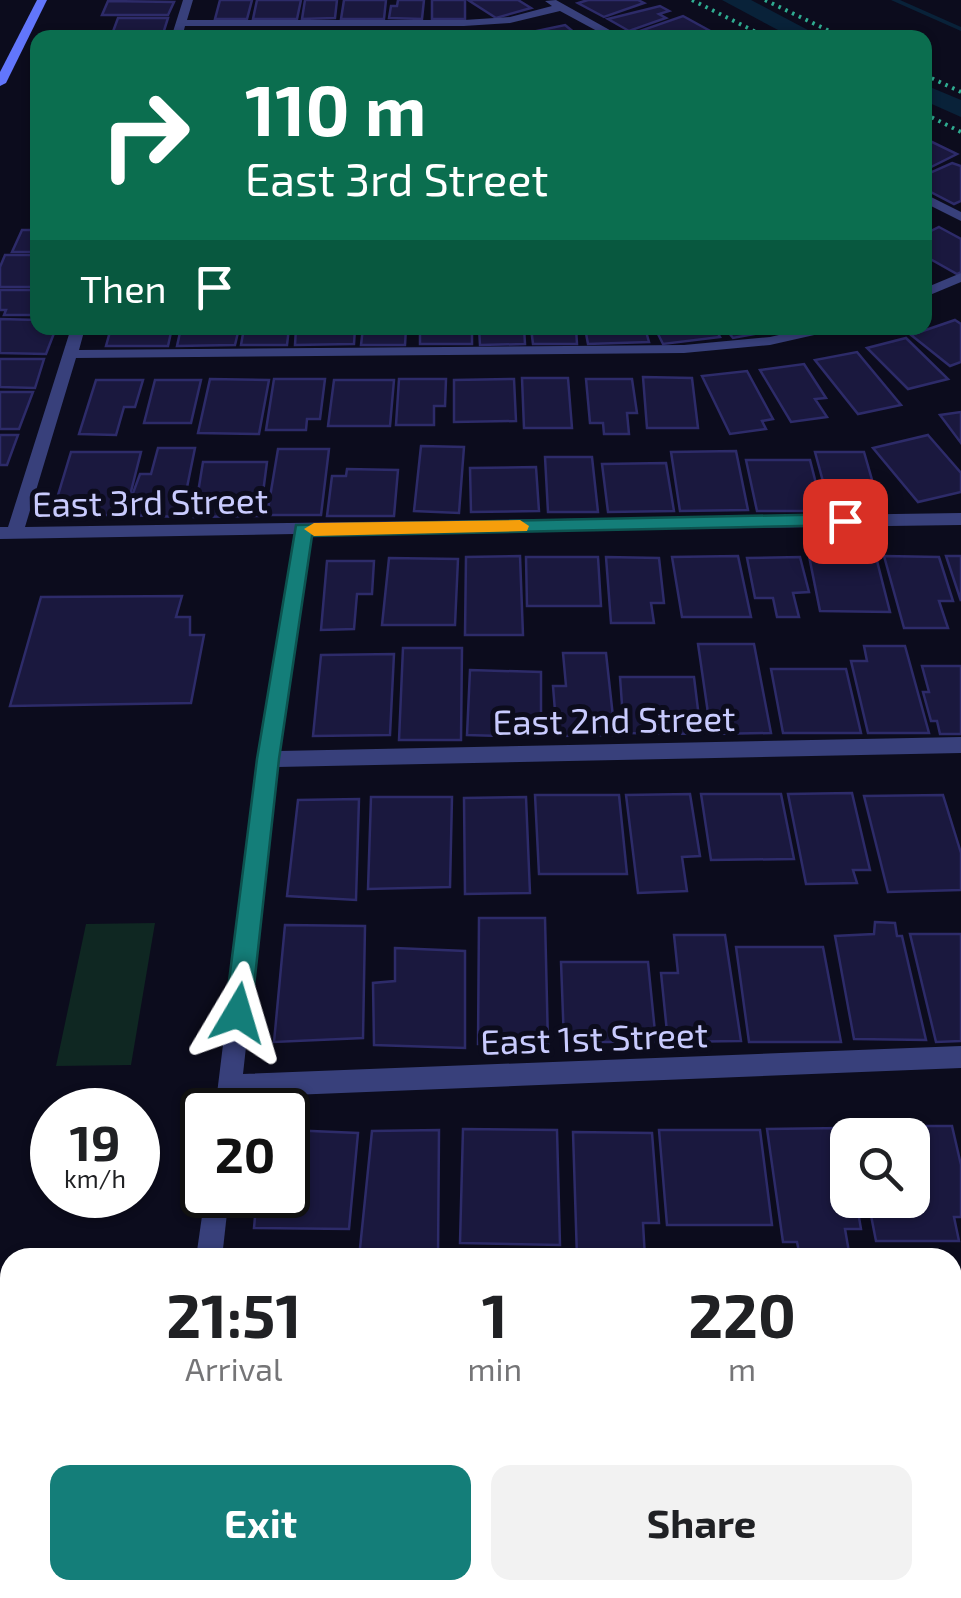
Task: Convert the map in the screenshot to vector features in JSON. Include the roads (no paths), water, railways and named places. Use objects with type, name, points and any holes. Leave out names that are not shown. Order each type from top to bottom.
[{"type":"main road","points":[[0,83],[42,0]]},
{"type":"lane","points":[[178,30],[188,0]]},
{"type":"lane","points":[[548,0],[604,30]]},
{"type":"lane","points":[[180,24],[464,24],[510,20],[562,7]]},
{"type":"lane","points":[[932,202],[961,217]]},
{"type":"lane","points":[[932,290],[961,276]]},
{"type":"lane","points":[[8,533],[76,335]]},
{"type":"lane","points":[[70,354],[684,349],[796,335]]},
{"type":"lane","name":"East 3rd Street","points":[[8,533],[961,519]]},
{"type":"lane","points":[[229,1088],[268,759],[303,530]]},
{"type":"lane","name":"East 2nd Street","points":[[268,759],[961,745]]},
{"type":"lane","name":"East 1st Street","points":[[310,1093],[961,1057]]},
{"type":"lane","points":[[210,1248],[213,1218]]},
{"type":"waterway","points":[[733,0],[795,30]]},
{"type":"waterway","points":[[894,0],[961,29]]},
{"type":"waterway","points":[[932,95],[961,109]]}]
